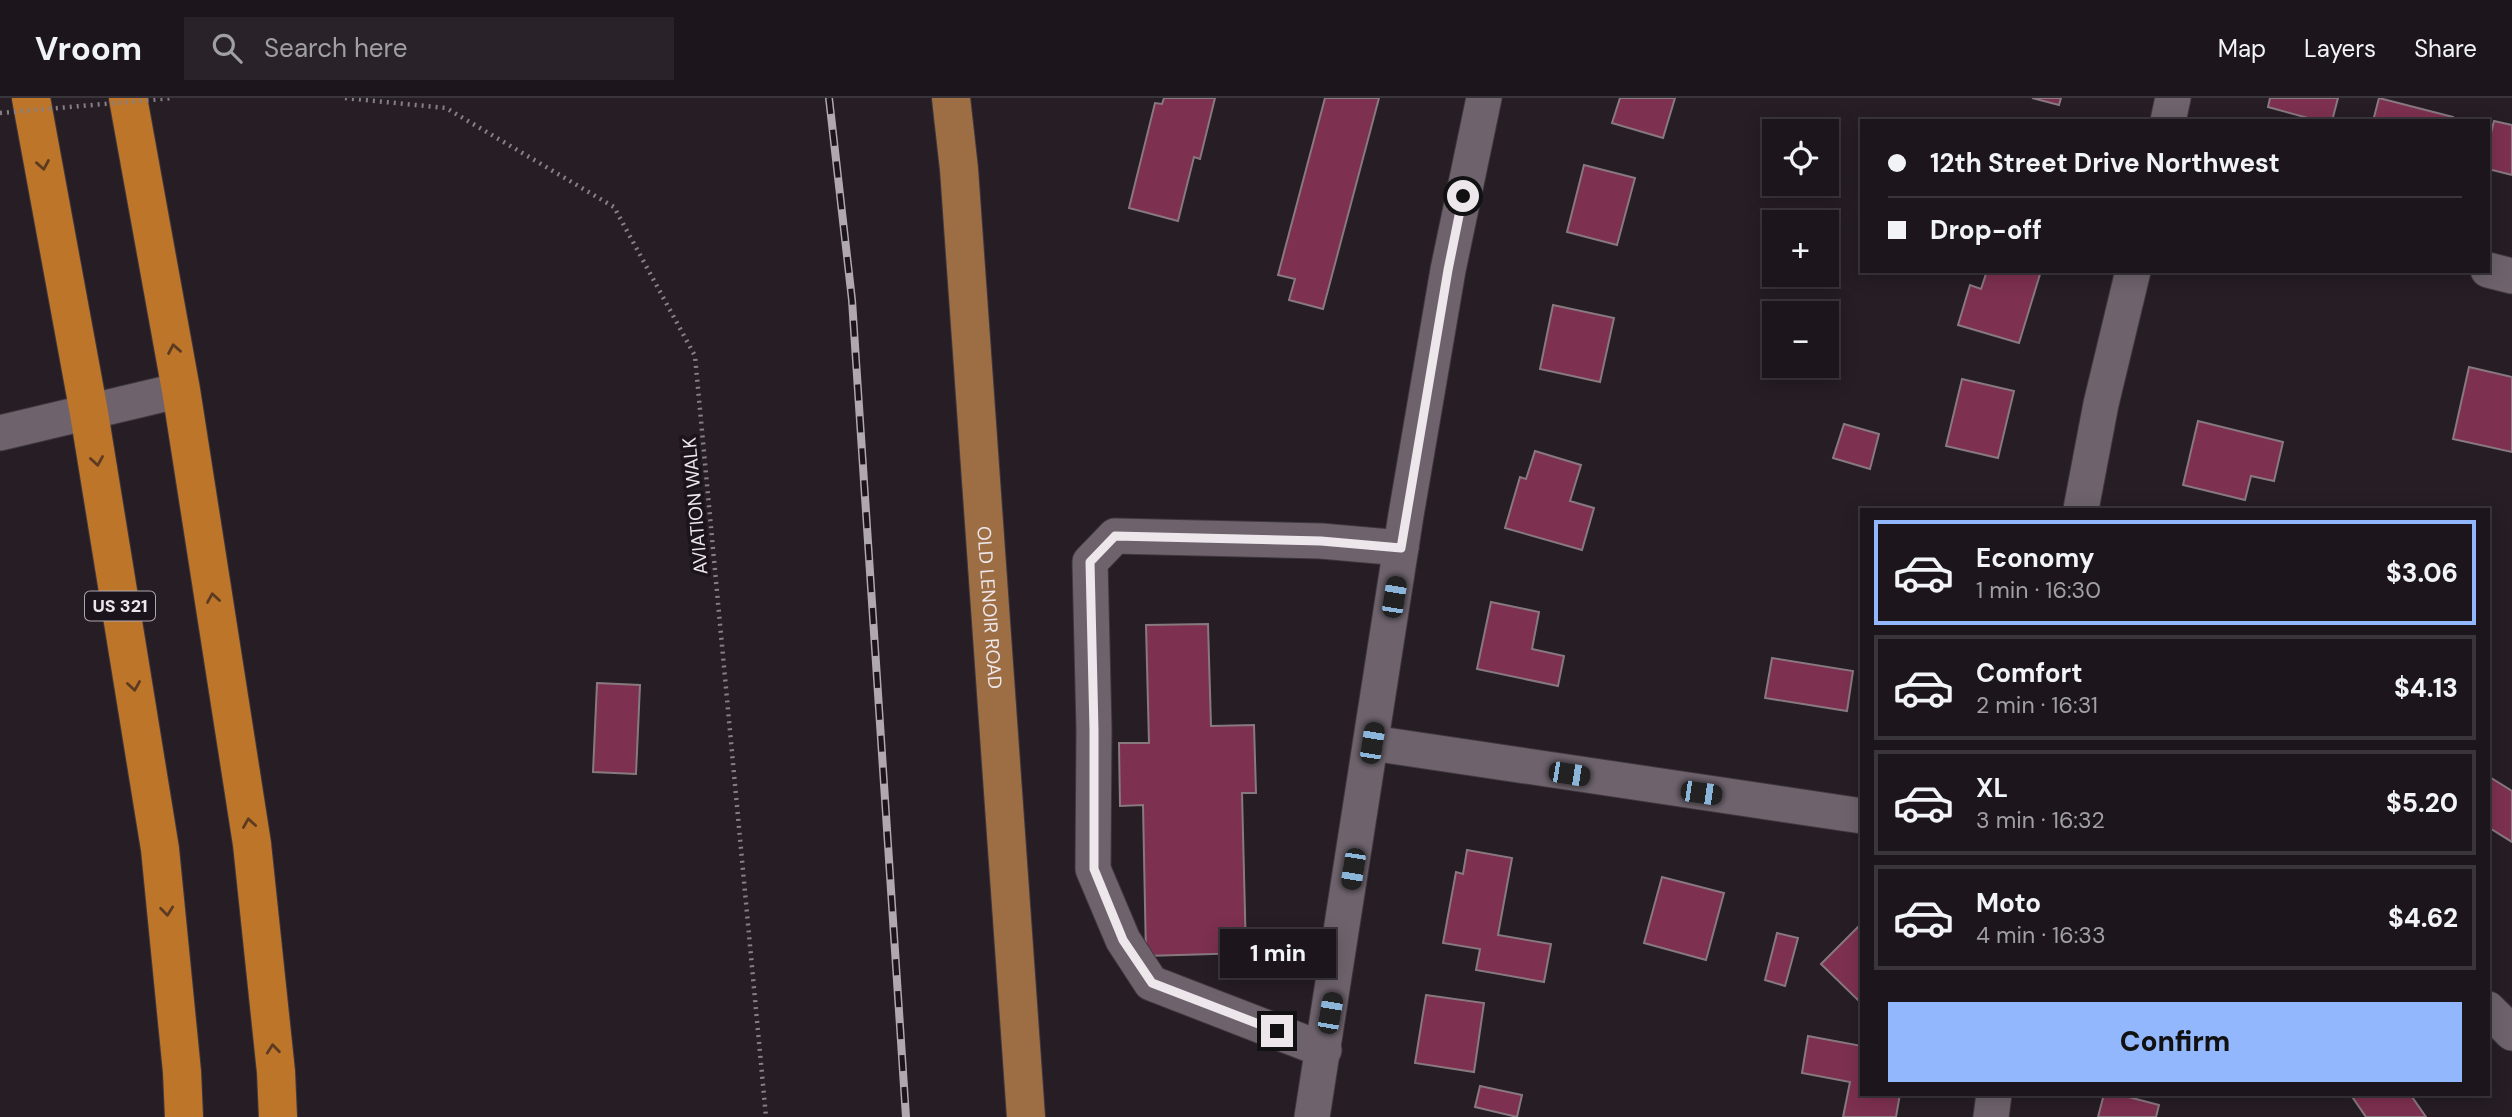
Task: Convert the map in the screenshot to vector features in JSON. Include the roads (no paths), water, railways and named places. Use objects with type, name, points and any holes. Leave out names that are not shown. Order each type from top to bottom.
[{"type":"highway","name":"US 321","points":[[31,98],[89,413],[160,849],[184,1117]]},
{"type":"highway","points":[[128,98],[181,390],[252,844],[276,1072],[278,1117]]},
{"type":"main road","name":"OLD LENOIR ROAD","points":[[951,98],[960,169],[1026,1117]]},
{"type":"street","points":[[1312,1117],[1401,548],[1448,270],[1484,98]]},
{"type":"street","points":[[2168,119],[2173,98]]},
{"type":"street","points":[[2490,270],[2512,276]]},
{"type":"street","points":[[2081,508],[2101,404],[2133,273]]},
{"type":"street","points":[[0,433],[181,390]]},
{"type":"street","points":[[1324,1050],[1152,983],[1123,940],[1094,869],[1090,562],[1115,536],[1321,541],[1401,548]]},
{"type":"street","points":[[1372,743],[1860,817]]},
{"type":"street","points":[[2490,1011],[2512,1033]]},
{"type":"street","points":[[1991,1117],[1994,1096]]},
{"type":"railway","points":[[829,98],[852,300],[906,1117]]}]
